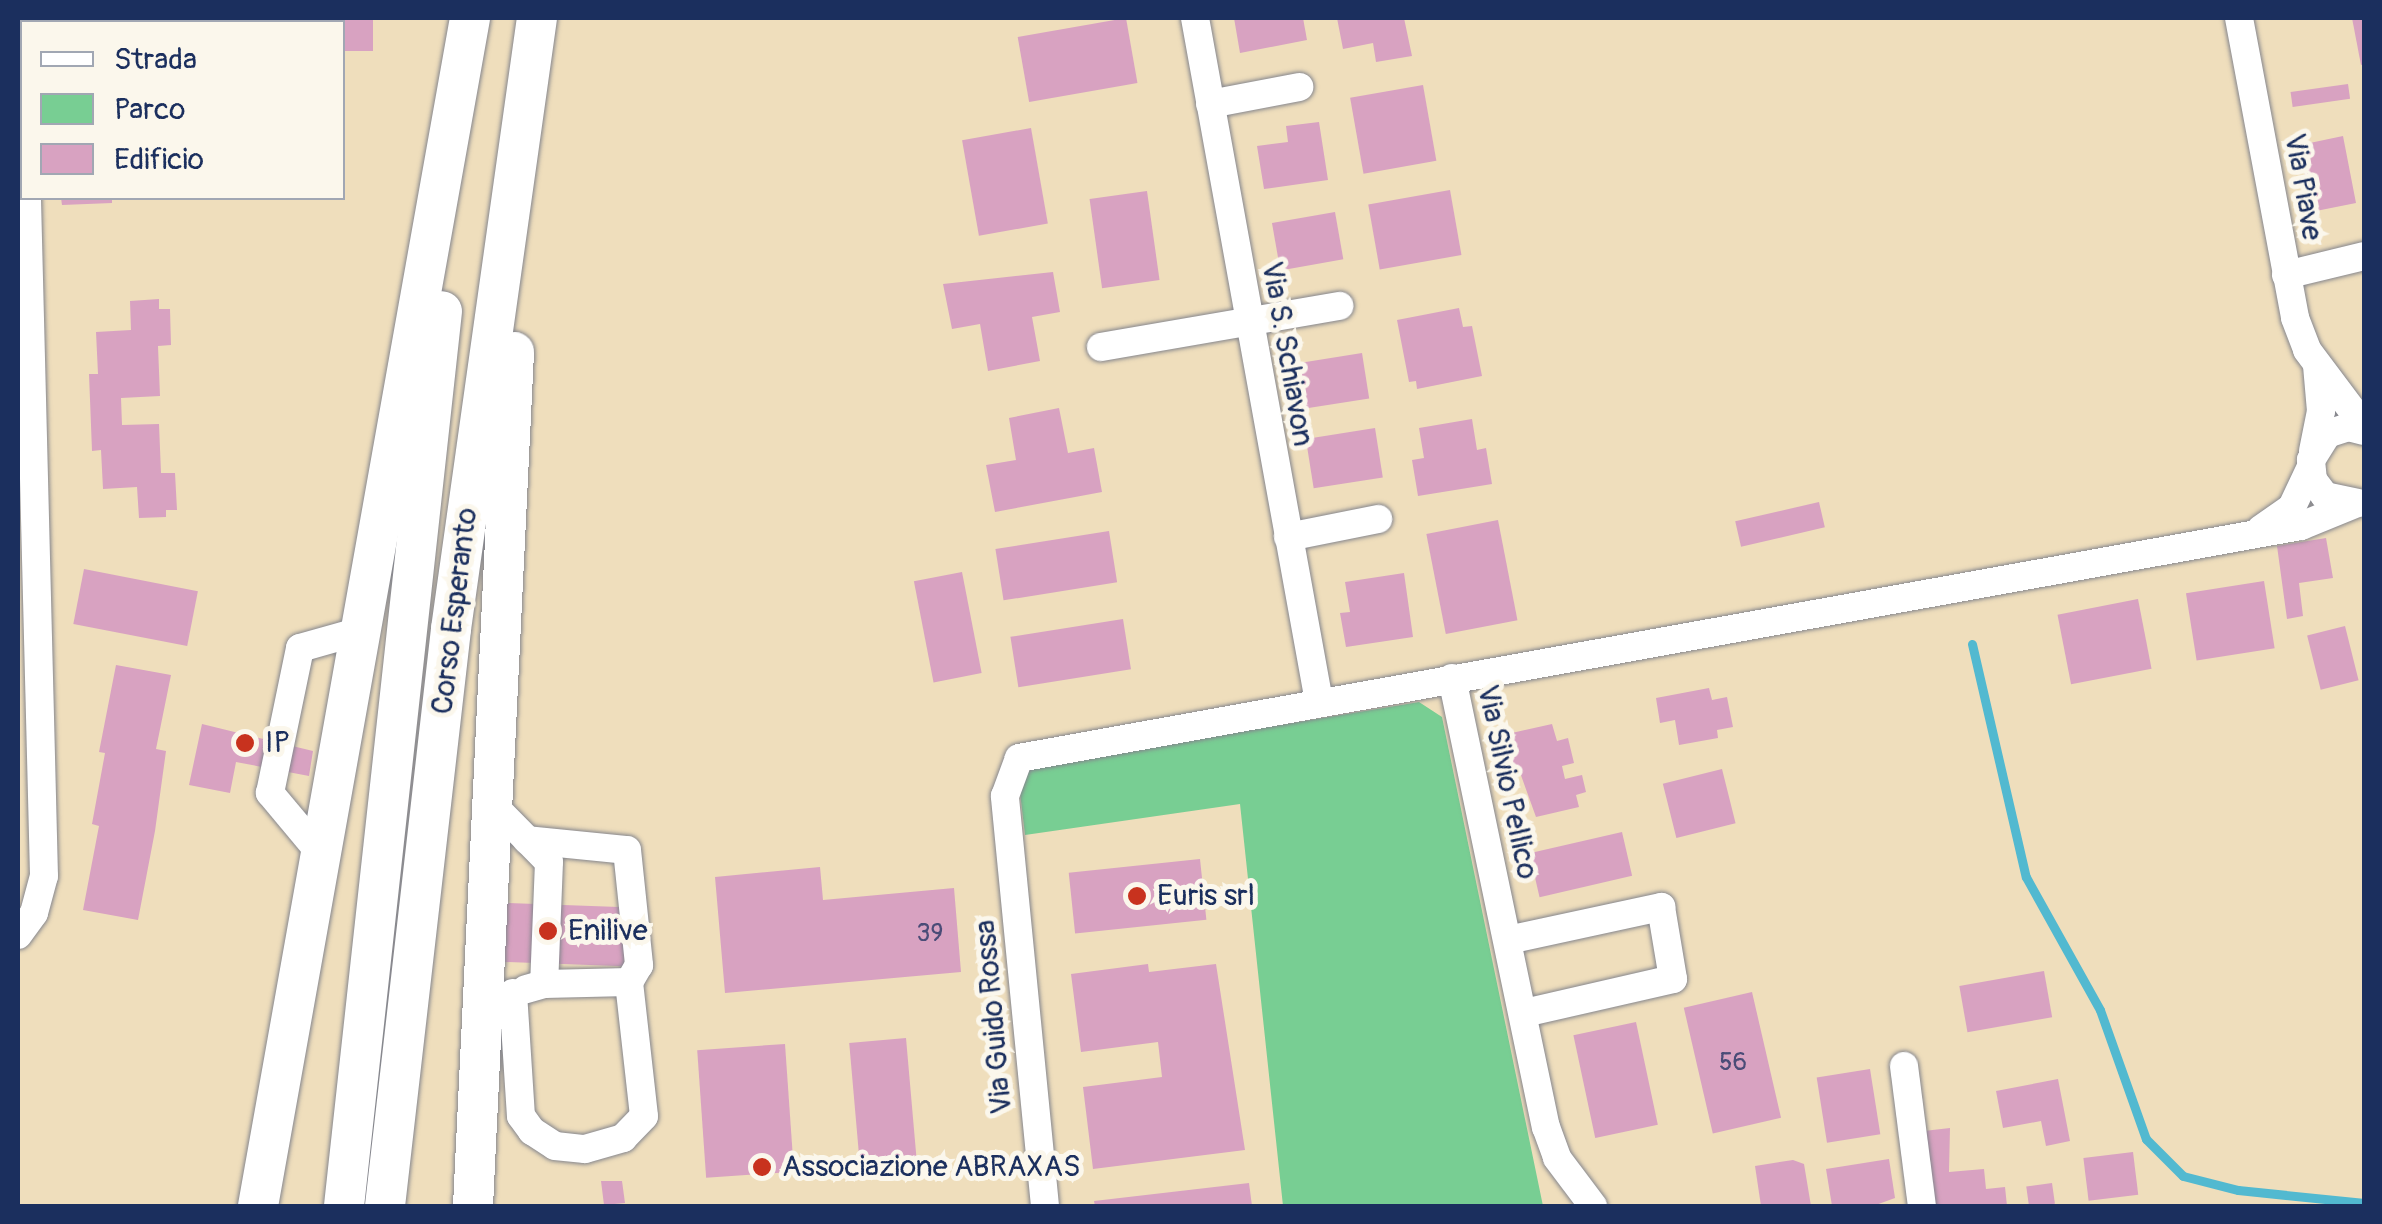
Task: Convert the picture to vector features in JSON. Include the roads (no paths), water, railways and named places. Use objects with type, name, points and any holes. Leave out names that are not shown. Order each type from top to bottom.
[{"type":"highway","points":[[258,1206],[471,18]]},
{"type":"highway","name":"Corso Esperanto","points":[[344,1206],[471,18]]},
{"type":"highway","points":[[473,1206],[498,998],[490,802],[502,523],[538,18]]},
{"type":"highway","name":"Corso Esperanto","points":[[384,1206],[450,629],[538,18]]},
{"type":"street","name":"Via S. Schiavon","points":[[1195,18],[1247,322],[1319,702]]},
{"type":"street","name":"Via Piave","points":[[2239,18],[2286,274],[2316,364],[2321,411],[2312,460]]},
{"type":"street","points":[[1210,104],[1299,87]]},
{"type":"street","points":[[18,935],[34,914],[44,876],[26,200]]},
{"type":"street","points":[[2286,274],[2364,256]]},
{"type":"street","points":[[1101,347],[1340,306]]},
{"type":"street","name":"Via Piave","points":[[2316,364],[2364,428]]},
{"type":"street","points":[[2251,534],[2292,508],[2312,460],[2337,429],[2364,428]]},
{"type":"street","points":[[2312,460],[2325,496],[2360,502]]},
{"type":"street","points":[[1452,678],[2301,526],[2360,502]]},
{"type":"street","points":[[1288,537],[1378,519]]},
{"type":"street","points":[[321,854],[270,793],[300,648],[360,631]]},
{"type":"street","name":"Via Silvio Pellico","points":[[1008,820],[1009,774],[1019,758],[1452,678],[1552,1143],[1593,1206]]},
{"type":"street","points":[[490,802],[549,862],[544,984]]},
{"type":"street","name":"Via Guido Rossa","points":[[1008,820],[1044,1206]]},
{"type":"street","points":[[527,840],[628,850],[639,965],[629,982],[644,1116],[622,1138],[585,1148],[556,1146],[521,1116],[498,998],[544,984],[629,982]]},
{"type":"street","points":[[1508,940],[1661,907],[1673,979],[1524,1013]]},
{"type":"street","points":[[1904,1066],[1922,1206]]},
{"type":"waterway","points":[[1972,644],[2026,877],[2100,1010],[2146,1139],[2183,1176],[2238,1190],[2364,1203]]},
{"type":"place","name":"IP","points":[[245,743]]},
{"type":"place","name":"Euris srl","points":[[1137,896]]},
{"type":"place","name":"Enilive","points":[[548,931]]},
{"type":"place","name":"Associazione ABRAXAS","points":[[762,1167]]}]
